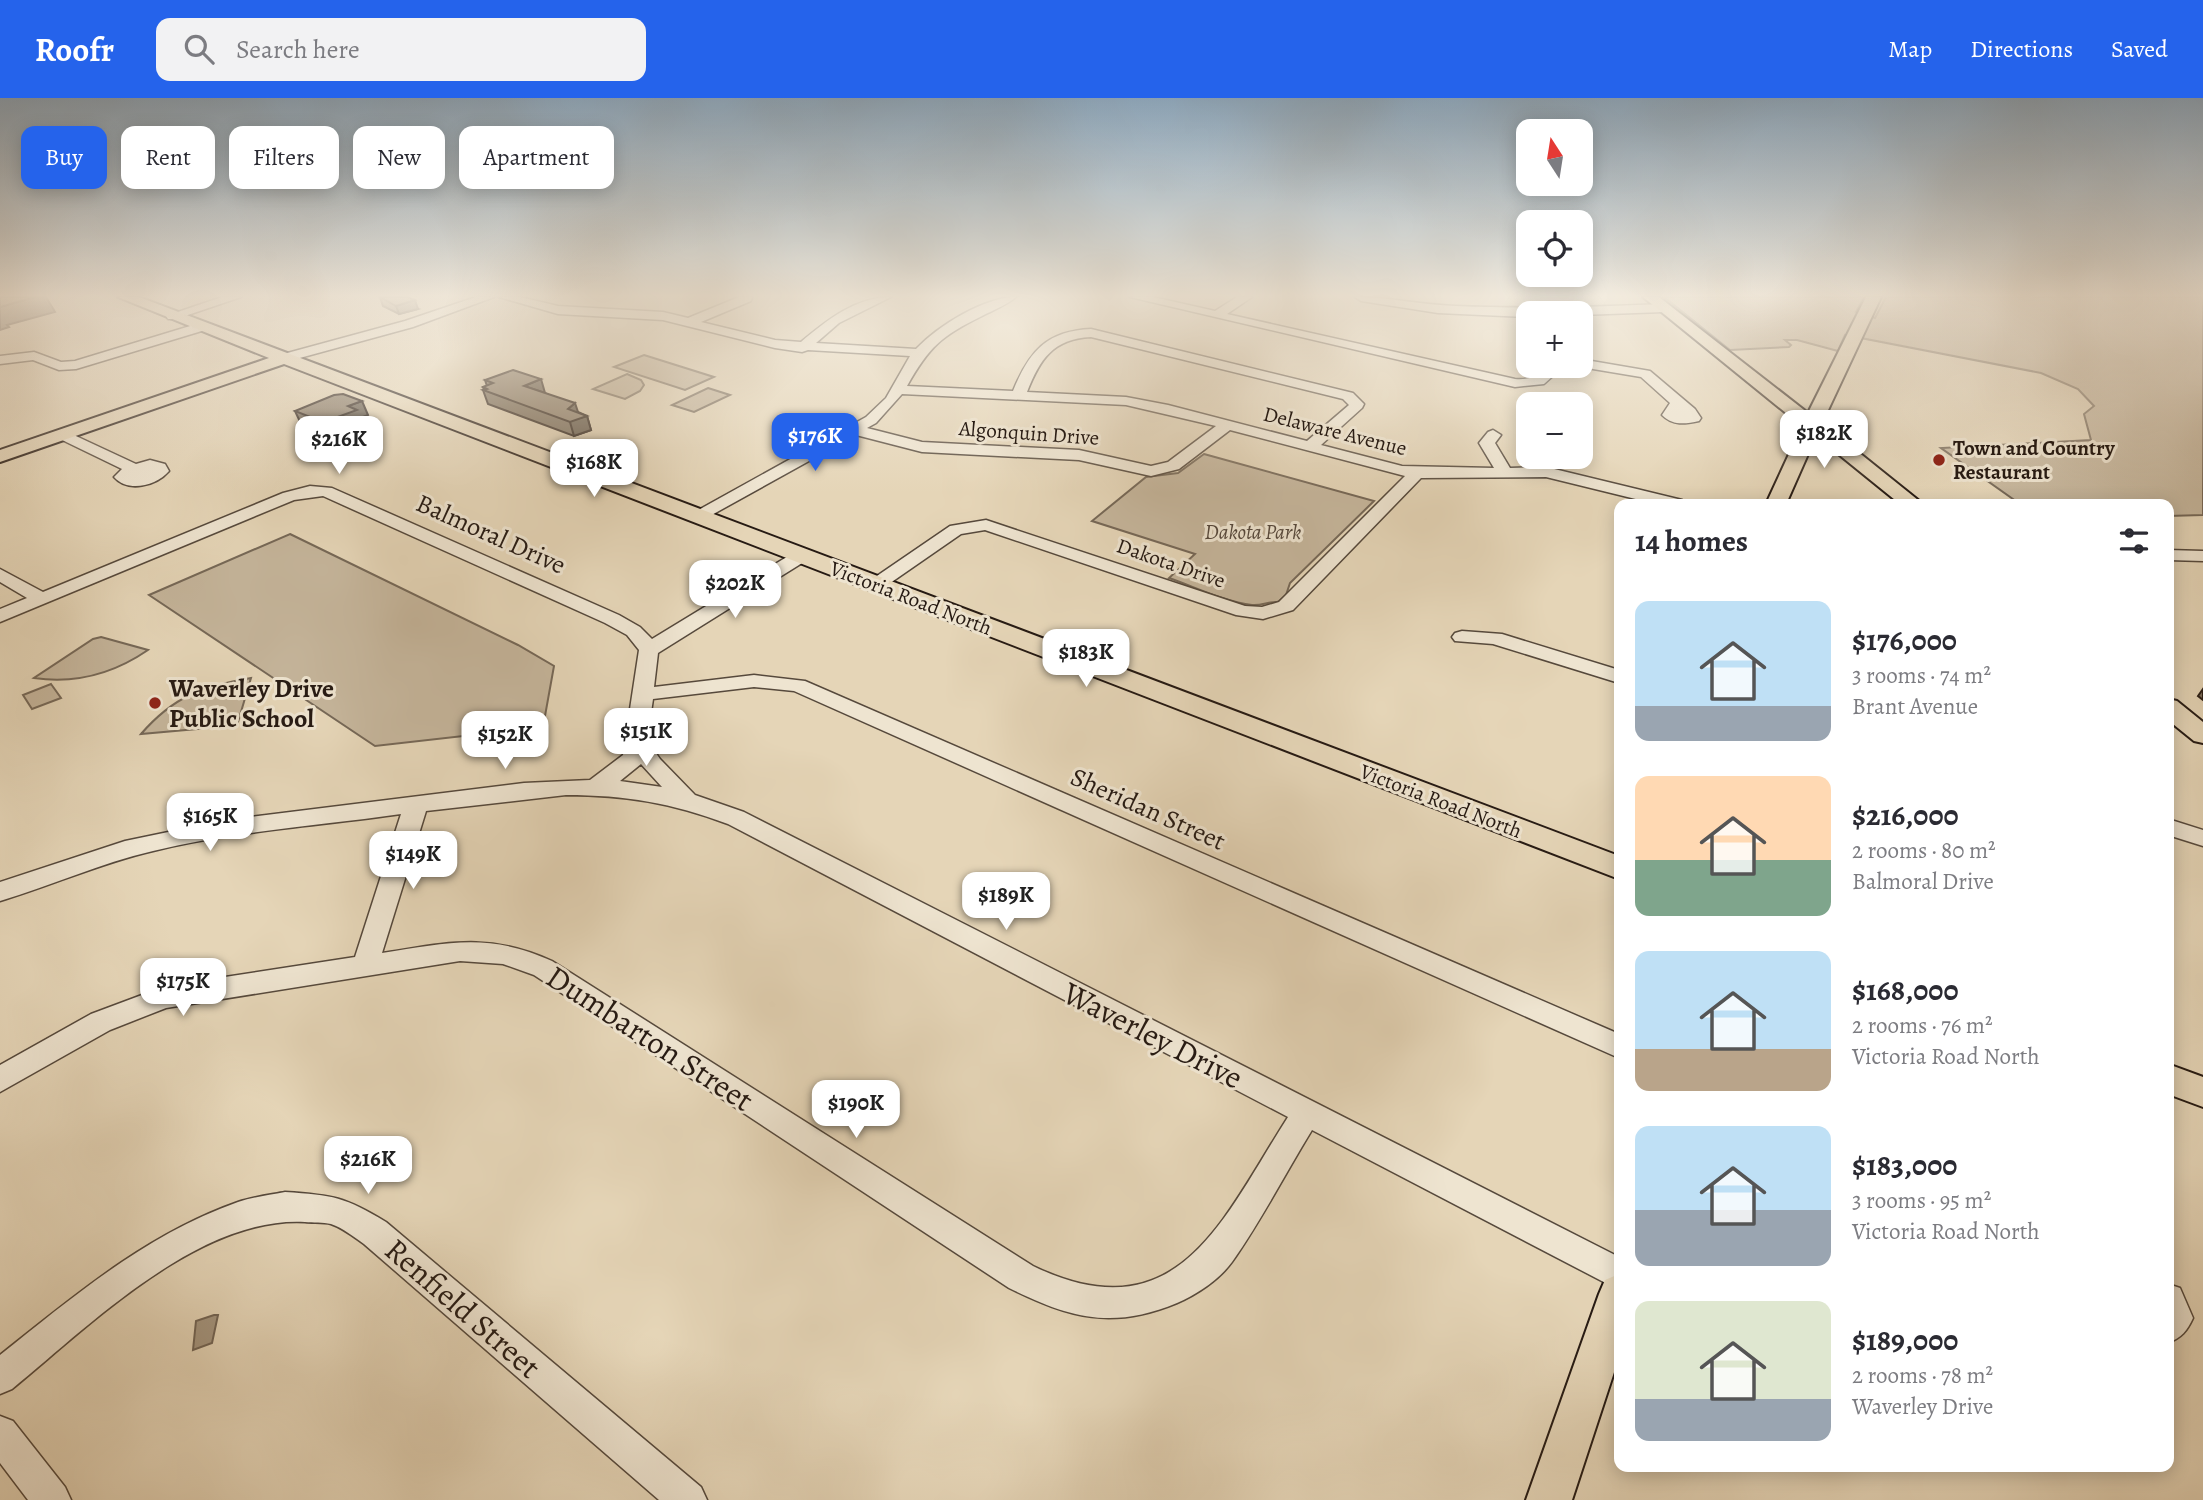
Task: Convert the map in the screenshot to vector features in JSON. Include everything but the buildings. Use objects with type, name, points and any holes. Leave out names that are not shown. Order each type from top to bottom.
[{"type":"main road","points":[[0,456],[272,362]]},
{"type":"main road","name":"Victoria Road North","points":[[297,362],[1614,866]]},
{"type":"main road","points":[[1734,362],[1907,499]]},
{"type":"main road","points":[[1778,499],[1842,362]]},
{"type":"main road","points":[[1768,389],[1794,401],[1823,402]]},
{"type":"main road","points":[[1799,453],[1830,450],[1851,455]]},
{"type":"main road","points":[[2174,712],[2203,735]]},
{"type":"main road","points":[[2174,1081],[2203,1093]]},
{"type":"main road","points":[[1549,1500],[1614,1308]]},
{"type":"street","points":[[51,362],[60,366],[84,362]]},
{"type":"street","points":[[699,517],[855,430],[881,411],[900,390],[914,362]]},
{"type":"street","points":[[1019,395],[1033,362]]},
{"type":"street","points":[[1209,362],[1335,393],[1357,404],[1310,447]]},
{"type":"street","points":[[1425,362],[1515,383],[1532,384],[1547,378]]},
{"type":"street","points":[[1593,365],[1645,374],[1678,402]]},
{"type":"street","name":"Delaware Avenue","points":[[900,390],[1126,401],[1168,409],[1417,473],[1504,471],[1565,475],[1657,499]]},
{"type":"street","name":"Algonquin Drive","points":[[855,430],[922,447],[1082,455],[1151,471],[1173,466],[1227,425]]},
{"type":"street","points":[[63,435],[134,469]]},
{"type":"street","points":[[1493,435],[1487,443],[1504,471]]},
{"type":"street","name":"Dakota Drive","points":[[877,584],[956,530],[986,525],[1243,611],[1274,611],[1286,606],[1417,473]]},
{"type":"street","name":"Balmoral Drive","points":[[0,616],[289,496],[326,491],[612,619],[640,635],[649,650]]},
{"type":"street","points":[[2174,555],[2203,556]]},
{"type":"street","points":[[597,786],[626,767],[634,758],[649,650],[801,556]]},
{"type":"street","points":[[0,574],[42,599]]},
{"type":"street","points":[[1462,637],[1495,638],[1614,675]]},
{"type":"street","name":"Sheridan Street","points":[[643,694],[754,681],[798,685],[1614,1044]]},
{"type":"street","name":"Waverley Drive","points":[[638,743],[652,764],[686,799]]},
{"type":"street","name":"Waverley Drive","points":[[0,892],[90,859],[204,831],[539,788],[597,786],[656,792],[686,799],[736,818],[1306,1114],[1614,1294]]},
{"type":"street","points":[[366,964],[416,805]]},
{"type":"street","points":[[2174,829],[2203,838]]},
{"type":"street","name":"Dumbarton Street","points":[[0,1080],[84,1028],[138,1005],[186,992],[471,950],[501,953],[523,958],[543,968],[1040,1288],[1084,1301],[1107,1304],[1153,1298],[1204,1270],[1219,1253],[1306,1114]]},
{"type":"street","name":"Renfield Street","points":[[0,1377],[132,1274],[193,1236],[246,1215],[275,1208],[329,1209],[346,1215],[375,1233],[688,1500]]},
{"type":"street","points":[[0,1434],[52,1500]]},
{"type":"green space","points":[[625,362],[668,362],[714,377],[685,390],[614,367]]},
{"type":"green space","points":[[1986,362],[2203,362],[2203,515],[2174,516],[2174,499],[2013,499],[1941,448],[2091,440],[2084,414],[2094,406],[2078,389],[2041,373]]},
{"type":"green space","points":[[627,374],[641,380],[644,385],[640,391],[625,399],[593,389]]},
{"type":"green space","points":[[708,388],[730,395],[694,412],[672,405]]},
{"type":"green space","name":"Dakota Park","points":[[1204,454],[1374,501],[1290,583],[1286,595],[1278,602],[1256,605],[1231,601],[1169,578],[1195,554],[1092,521],[1146,477],[1178,473]]},
{"type":"green space","points":[[290,534],[518,645],[554,666],[543,727],[375,746],[149,595]]},
{"type":"green space","points":[[101,637],[148,650],[121,665],[93,675],[64,680],[34,678],[93,639]]},
{"type":"green space","points":[[251,678],[238,722],[231,726],[141,734],[165,710],[190,695],[218,685]]},
{"type":"green space","points":[[51,684],[61,698],[32,709],[23,695]]},
{"type":"shaded area","points":[[218,1315],[212,1343],[193,1350],[196,1321]]},
{"type":"place","name":"Town and Country Restaurant","points":[[1939,460]]},
{"type":"place","name":"Waverley Drive Public School","points":[[155,703]]}]
